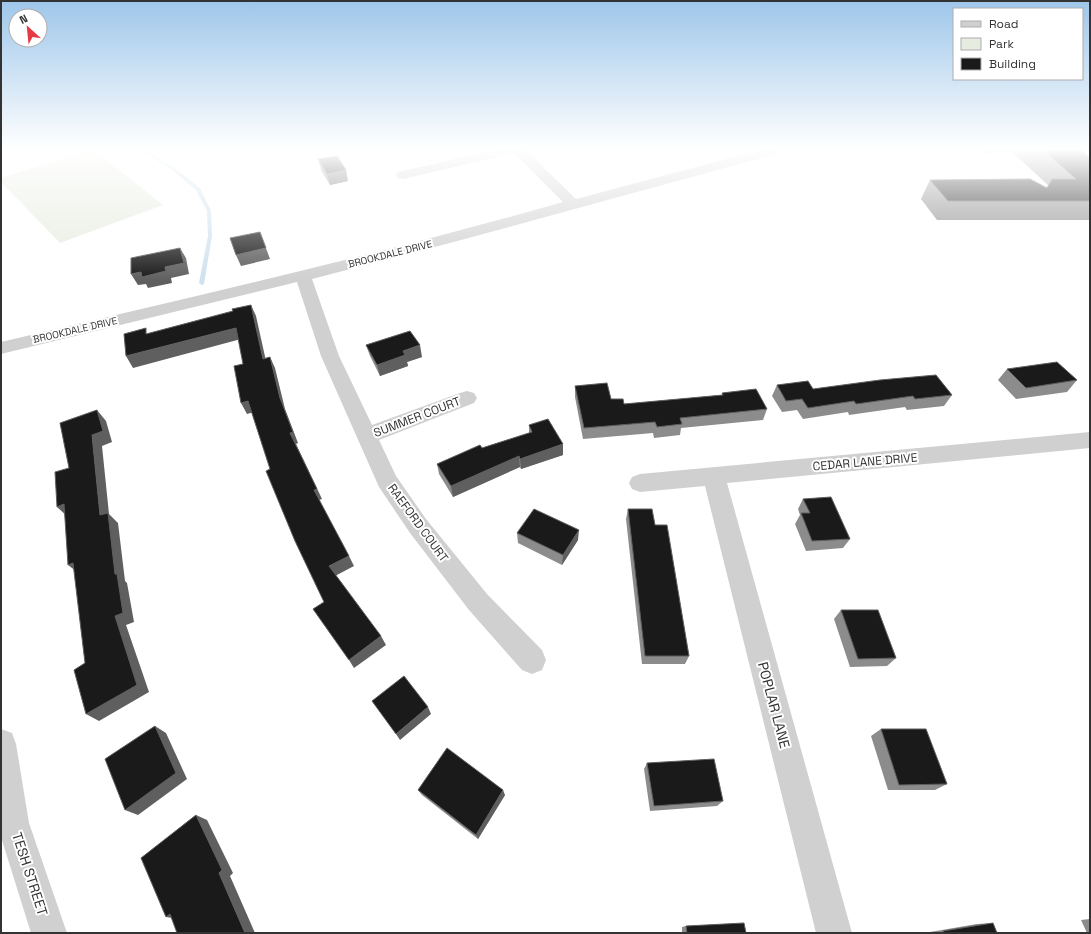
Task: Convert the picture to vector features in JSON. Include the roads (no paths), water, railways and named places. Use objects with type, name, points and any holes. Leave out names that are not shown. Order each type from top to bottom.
[{"type":"street","points":[[562,194],[573,204]]},
{"type":"street","name":"BROOKDALE DRIVE","points":[[1,348],[303,276],[454,238],[612,194]]},
{"type":"street","name":"RAEFORD COURT","points":[[303,276],[330,356],[387,481],[418,526],[478,602],[532,660]]},
{"type":"street","name":"SUMMER COURT","points":[[366,436],[467,398]]},
{"type":"street","name":"CEDAR LANE DRIVE","points":[[640,483],[1090,440]]},
{"type":"street","name":"POPLAR LANE","points":[[714,476],[834,933]]},
{"type":"street","name":"TESH STREET","points":[[1,744],[7,826],[49,933]]},
{"type":"waterway","points":[[200,194],[209,211],[210,236],[202,283]]}]
